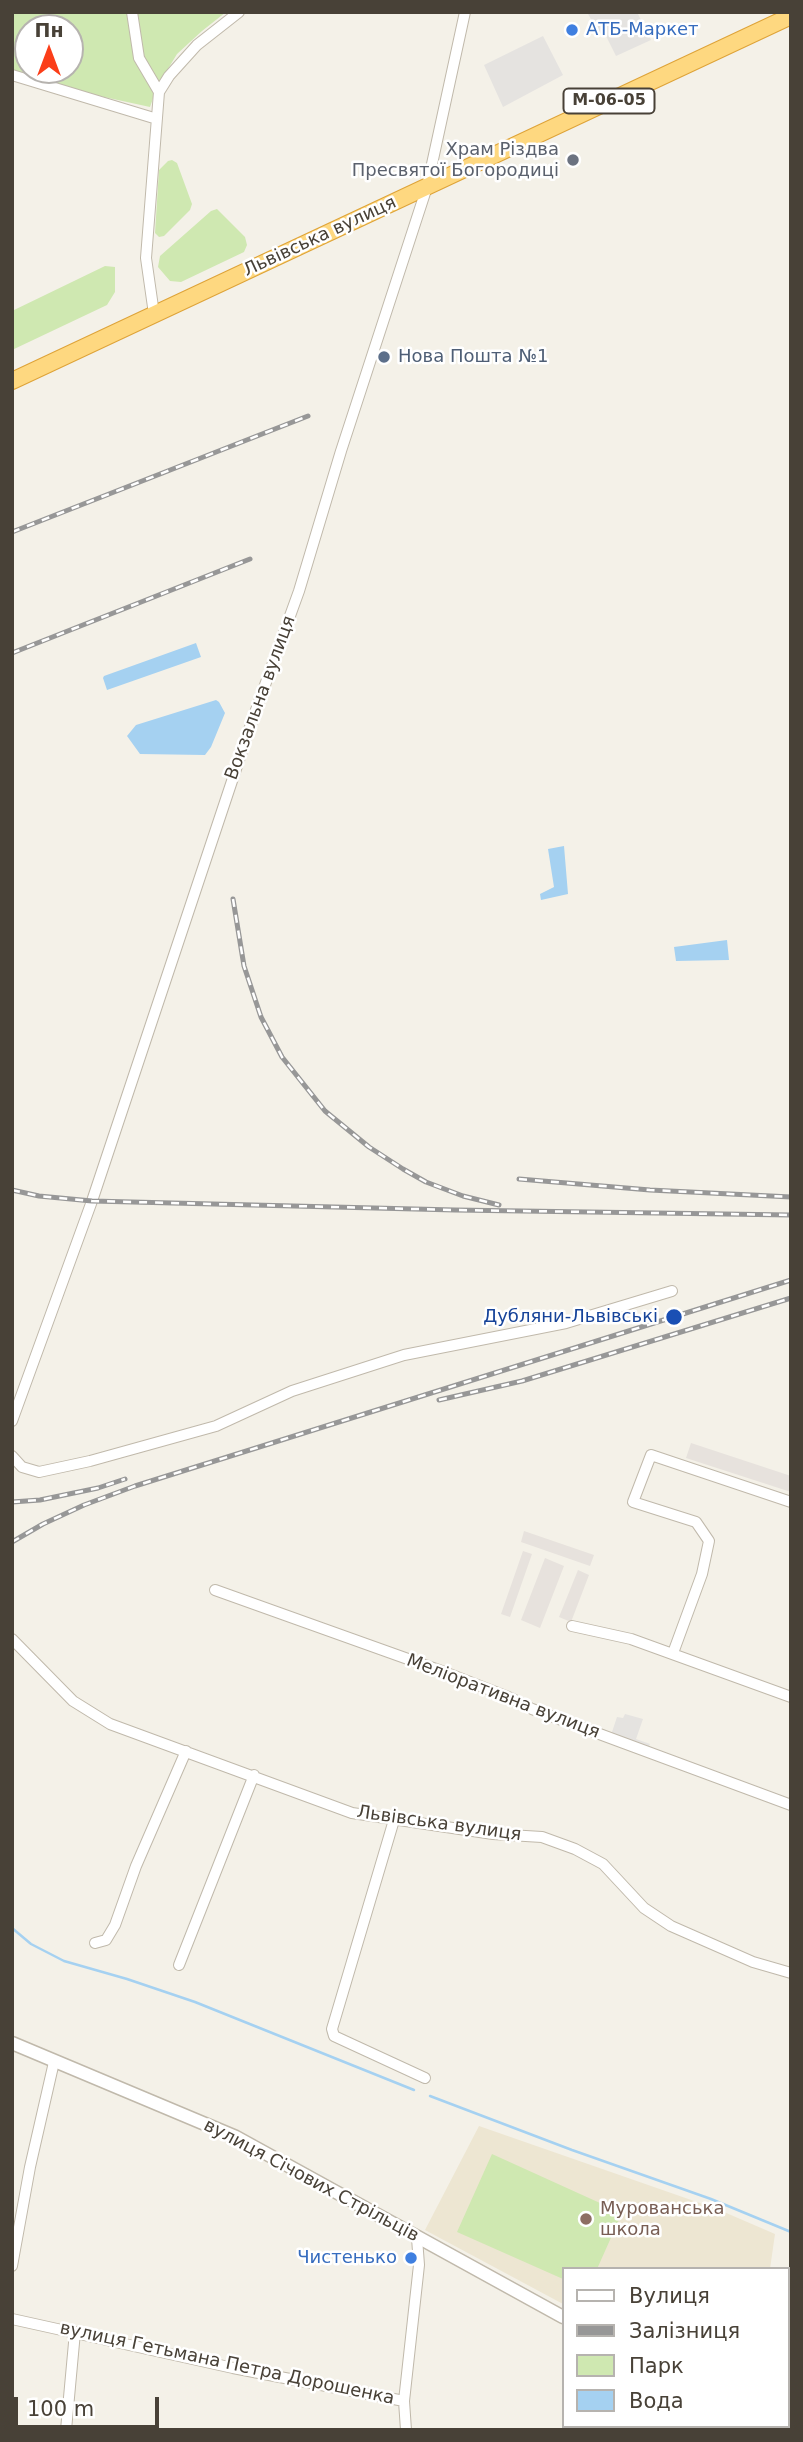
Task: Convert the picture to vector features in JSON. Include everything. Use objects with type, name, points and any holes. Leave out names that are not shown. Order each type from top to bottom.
[{"type":"highway","name":"Львівська вулиця","points":[[12,381],[791,16]]},
{"type":"street","points":[[132,12],[139,58],[159,92]]},
{"type":"street","points":[[154,314],[146,258],[159,92],[169,76],[197,45],[239,12]]},
{"type":"street","name":"Вокзальна вулиця","points":[[12,1420],[90,1208],[216,826],[299,590],[427,187],[464,12]]},
{"type":"street","points":[[12,75],[157,120]]},
{"type":"street","points":[[12,1456],[22,1467],[39,1472],[90,1461],[216,1426],[292,1391],[404,1355],[566,1323],[672,1291]]},
{"type":"street","points":[[673,1653],[702,1574],[709,1541],[696,1522],[633,1502],[651,1455],[791,1502]]},
{"type":"street","name":"Меліоративна вулиця","points":[[215,1590],[459,1678],[532,1709],[791,1805]]},
{"type":"street","points":[[572,1626],[631,1639],[791,1697]]},
{"type":"street","name":"Львівська вулиця","points":[[12,1639],[73,1701],[110,1724],[352,1813],[493,1834],[542,1837],[575,1849],[603,1864],[644,1908],[671,1926],[753,1962],[791,1973]]},
{"type":"street","points":[[95,1943],[106,1940],[115,1925],[136,1866],[186,1751]]},
{"type":"street","points":[[179,1965],[254,1775]]},
{"type":"street","points":[[394,1820],[332,2029],[334,2036],[425,2078]]},
{"type":"street","name":"вулиця Січових Стрільців","points":[[12,2043],[212,2125],[562,2316]]},
{"type":"street","points":[[12,2266],[30,2167],[54,2062]]},
{"type":"street","name":"вулиця Гетьмана Петра Дорошенка","points":[[12,2319],[233,2368],[404,2401],[419,2265],[417,2238]]},
{"type":"street","points":[[66,2430],[75,2332]]},
{"type":"street","points":[[404,2401],[406,2430]]},
{"type":"shaded area","points":[[587,12],[637,12],[651,40],[616,56],[606,36],[599,34]]},
{"type":"shaded area","points":[[543,36],[563,75],[503,107],[484,65]]},
{"type":"shaded area","points":[[691,1443],[791,1476],[791,1492],[686,1458]]},
{"type":"shaded area","points":[[524,1531],[594,1555],[590,1566],[521,1542]]},
{"type":"shaded area","points":[[523,1551],[532,1554],[510,1617],[501,1614]]},
{"type":"shaded area","points":[[545,1558],[564,1566],[540,1628],[521,1620]]},
{"type":"shaded area","points":[[578,1570],[589,1575],[571,1622],[559,1617]]},
{"type":"shaded area","points":[[625,1714],[643,1719],[636,1739],[650,1744],[647,1752],[610,1738],[617,1717],[623,1718]]},
{"type":"shaded area","name":"Мурованська школа","points":[[479,2126],[717,2209],[775,2234],[770,2267],[562,2267],[562,2303],[425,2230]]},
{"type":"green space","points":[[12,12],[226,12],[177,54],[157,87],[150,107],[44,84],[84,84],[84,14],[14,14],[14,77]]},
{"type":"green space","points":[[172,160],[177,163],[192,204],[190,210],[164,236],[159,237],[155,233],[159,170]]},
{"type":"green space","points":[[217,209],[245,237],[247,245],[244,252],[181,282],[170,281],[158,267],[160,256],[211,211]]},
{"type":"green space","points":[[105,266],[115,267],[115,292],[107,305],[12,350],[12,311]]},
{"type":"green space","points":[[492,2154],[622,2213],[598,2267],[562,2267],[562,2279],[457,2232]]},
{"type":"water","points":[[196,643],[201,657],[107,690],[104,676]]},
{"type":"water","points":[[216,700],[225,713],[205,755],[140,754],[127,736],[136,725]]},
{"type":"water","points":[[564,846],[568,894],[541,900],[540,894],[554,887],[548,849]]},
{"type":"water","points":[[727,940],[729,960],[676,961],[674,947]]},
{"type":"waterway","points":[[12,1928],[31,1944],[64,1961],[195,2002],[414,2090]]},
{"type":"waterway","points":[[430,2096],[711,2199],[791,2232]]},
{"type":"railway","points":[[12,532],[308,416]]},
{"type":"railway","points":[[12,653],[250,559]]},
{"type":"railway","points":[[233,899],[244,966],[261,1017],[282,1057],[325,1111],[369,1147],[426,1182],[463,1196],[499,1205]]},
{"type":"railway","points":[[519,1179],[650,1190],[791,1197]]},
{"type":"railway","points":[[12,1190],[39,1196],[92,1201],[791,1215]]},
{"type":"railway","points":[[12,1542],[84,1505],[135,1486],[791,1280]]},
{"type":"railway","points":[[439,1400],[522,1381],[791,1298]]},
{"type":"railway","points":[[12,1502],[40,1500],[98,1488],[125,1479]]},
{"type":"place","name":"АТБ-Маркет","points":[[572,30]]},
{"type":"place","name":"Храм Різдва Пресвятої Богородиці","points":[[573,160]]},
{"type":"place","name":"Нова Пошта №1","points":[[384,357]]},
{"type":"place","name":"Дубляни-Львівські","points":[[674,1317]]},
{"type":"place","name":"Мурованська школа","points":[[586,2219]]},
{"type":"place","name":"Чистенько","points":[[411,2258]]}]
